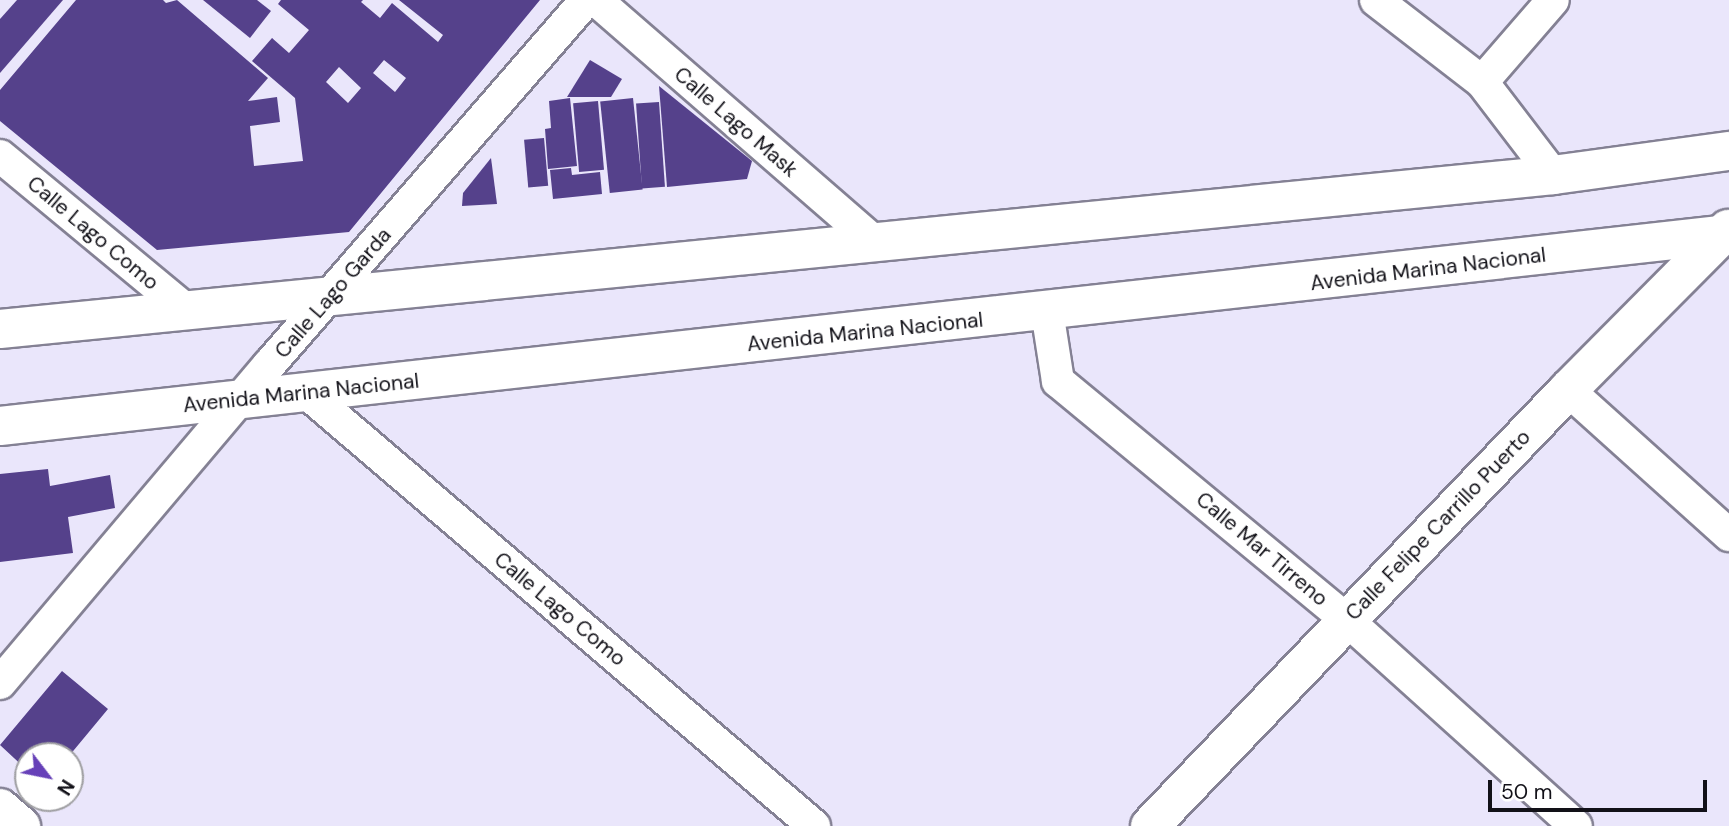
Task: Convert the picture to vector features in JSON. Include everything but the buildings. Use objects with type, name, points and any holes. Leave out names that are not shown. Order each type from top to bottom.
[{"type":"main road","points":[[0,329],[1553,175],[1729,151]]},
{"type":"main road","name":"Avenida Marina Nacional","points":[[0,426],[1047,312],[1727,232]]},
{"type":"main road","name":"Calle Felipe Carrillo Puerto","points":[[1150,826],[1568,390],[1727,232]]},
{"type":"main road","points":[[0,808],[21,826]]},
{"type":"street","name":"Calle Lago Garda","points":[[0,683],[240,400],[586,0]]},
{"type":"street","name":"Calle Lago Mask","points":[[596,0],[876,243]]},
{"type":"street","points":[[1376,0],[1482,82],[1553,175]]},
{"type":"street","points":[[1482,82],[1553,0]]},
{"type":"street","name":"Calle Lago Como","points":[[0,156],[186,310]]},
{"type":"street","name":"Calle Mar Tirreno","points":[[1047,312],[1058,381],[1347,620],[1576,826]]},
{"type":"street","points":[[1568,390],[1729,535]]},
{"type":"street","name":"Calle Lago Como","points":[[307,393],[814,826]]}]
